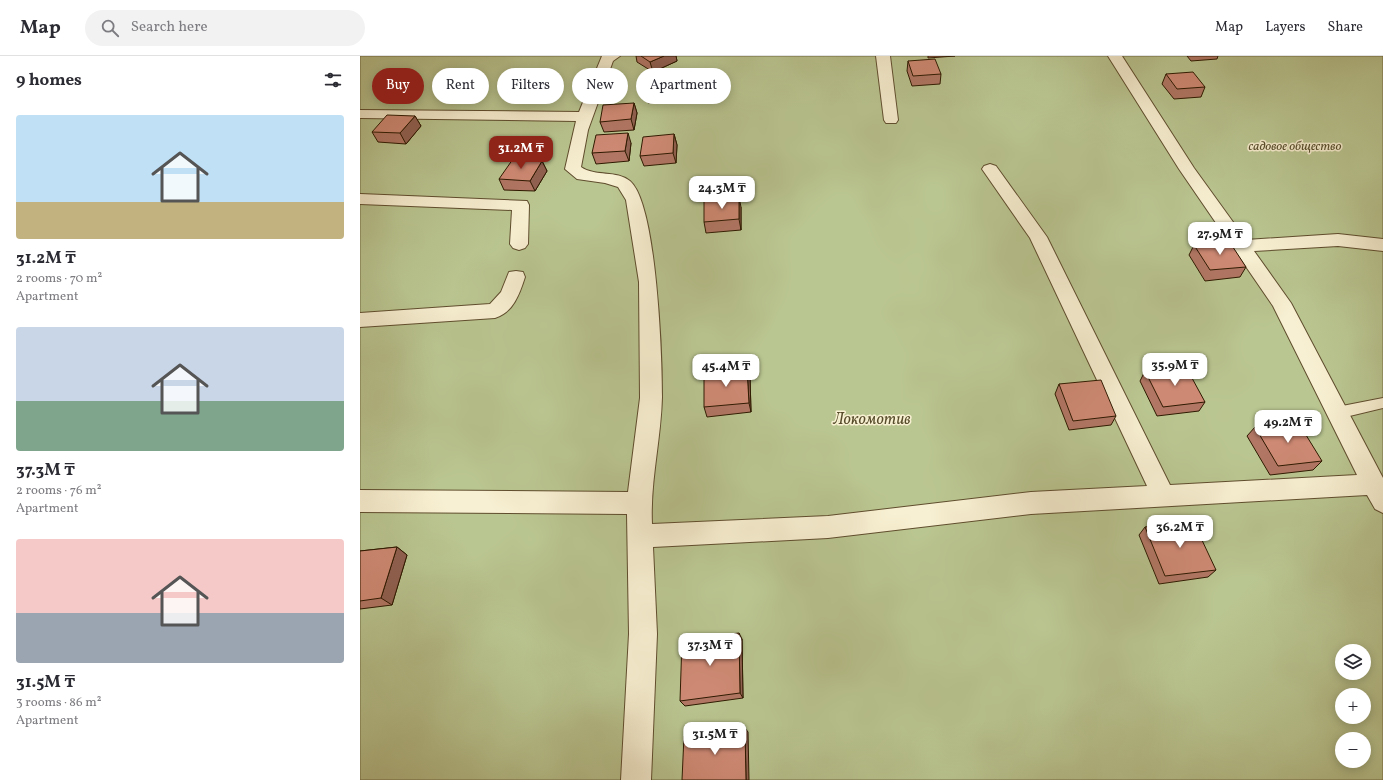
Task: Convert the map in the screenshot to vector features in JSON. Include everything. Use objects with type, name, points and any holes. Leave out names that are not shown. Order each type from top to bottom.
[{"type":"street","points":[[613,56],[607,59],[580,130],[573,169],[583,176],[607,178],[624,184],[634,200],[648,282],[651,398],[639,503],[643,634],[636,780]]},
{"type":"street","points":[[884,56],[891,120]]},
{"type":"street","points":[[640,536],[828,527],[1031,503],[1163,495],[1378,493],[1281,302],[1187,169],[1115,56]]},
{"type":"street","points":[[360,114],[586,116]]},
{"type":"street","points":[[990,169],[1038,237],[1163,495]]},
{"type":"street","points":[[360,199],[521,205],[519,244]]},
{"type":"street","points":[[1241,246],[1338,240],[1383,245]]},
{"type":"street","points":[[360,320],[495,311],[510,295],[516,277]]},
{"type":"street","points":[[360,501],[639,503]]},
{"type":"lane","points":[[1337,413],[1383,403]]},
{"type":"green space","name":"Локомотив","points":[[360,56],[1383,56],[1383,780],[360,780]]},
{"type":"building","points":[[641,56],[664,56],[650,62]]},
{"type":"building","points":[[935,59],[941,74],[913,76],[908,61]]},
{"type":"building","points":[[1193,72],[1205,87],[1177,89],[1166,74]]},
{"type":"building","points":[[634,103],[631,119],[600,122],[603,105]]},
{"type":"building","points":[[387,115],[415,116],[400,133],[372,132]]},
{"type":"building","points":[[628,133],[625,151],[592,153],[596,135]]},
{"type":"building","points":[[674,134],[673,153],[640,156],[643,137]]},
{"type":"building","points":[[513,159],[542,161],[530,181],[499,179]]},
{"type":"building","points":[[739,197],[739,219],[704,222],[704,200]]},
{"type":"building","points":[[1229,241],[1246,267],[1210,270],[1194,245]]},
{"type":"building","points":[[1186,367],[1205,402],[1163,407],[1145,371]]},
{"type":"building","points":[[747,368],[749,403],[704,407],[704,372]]},
{"type":"building","points":[[1101,380],[1116,416],[1073,421],[1059,384]]},
{"type":"building","points":[[1298,422],[1322,461],[1278,466],[1255,427]]},
{"type":"building","points":[[1193,521],[1216,570],[1165,576],[1145,527]]},
{"type":"building","points":[[397,547],[381,598],[360,601],[360,551]]},
{"type":"building","points":[[739,633],[740,693],[680,701],[682,640]]},
{"type":"building","points":[[745,728],[746,780],[682,780],[684,736]]},
{"type":"park label","name":"садовое общество","points":[[1295,145]]}]
